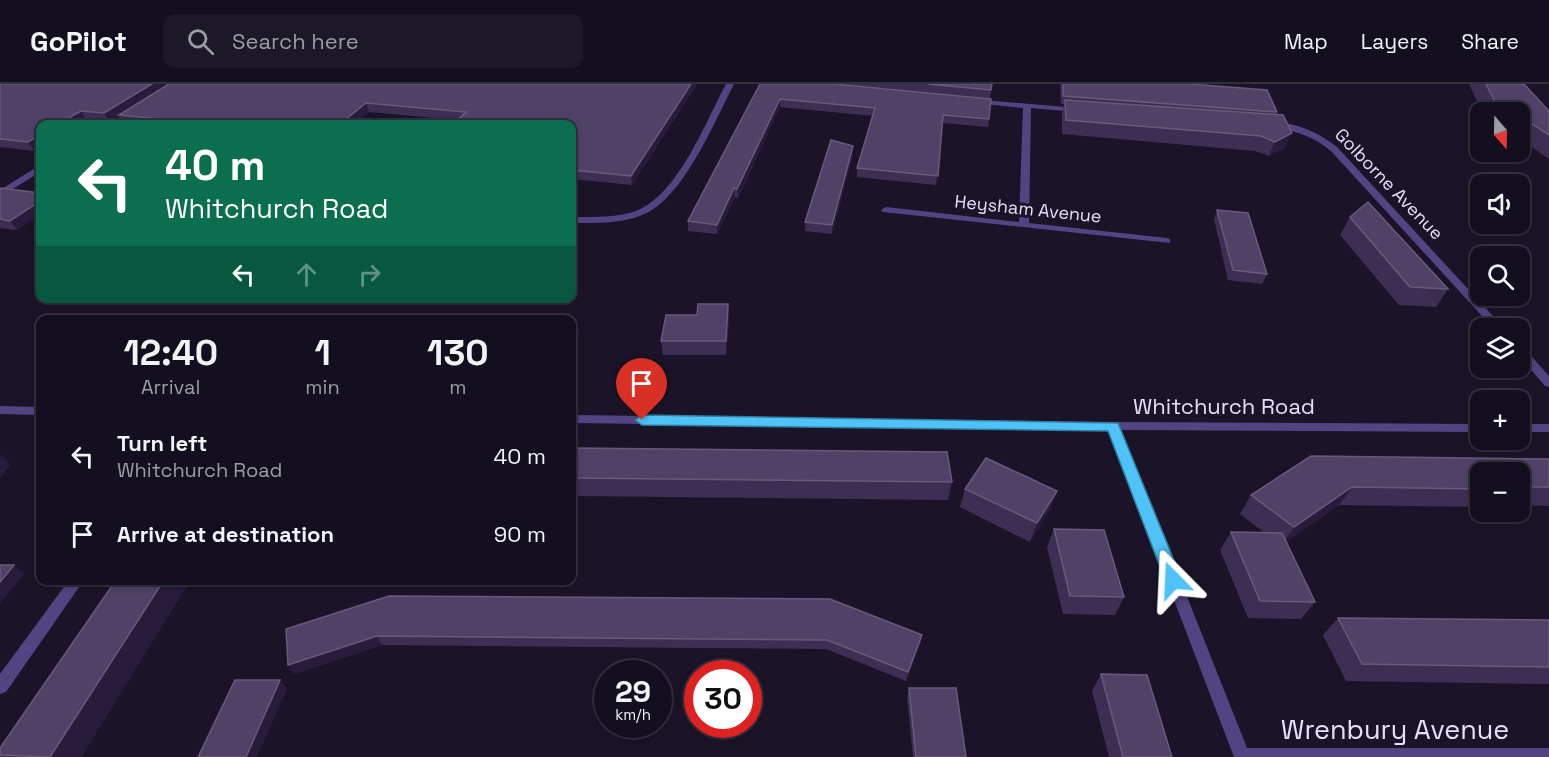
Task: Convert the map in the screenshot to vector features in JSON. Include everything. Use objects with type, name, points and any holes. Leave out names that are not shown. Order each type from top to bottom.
[{"type":"street","points":[[576,220],[624,217],[648,209],[669,194],[730,84]]},
{"type":"street","points":[[959,100],[1085,110]]},
{"type":"street","points":[[1024,225],[1027,106]]},
{"type":"street","points":[[121,120],[142,107]]},
{"type":"street","name":"Golborne Avenue","points":[[1258,124],[1293,126],[1323,139],[1490,318]]},
{"type":"street","points":[[0,194],[36,172]]},
{"type":"street","name":"Heysham Avenue","points":[[886,210],[1167,241]]},
{"type":"street","points":[[1530,362],[1549,383]]},
{"type":"street","points":[[0,410],[36,411]]},
{"type":"street","name":"Whitchurch Road","points":[[576,419],[1470,428]]},
{"type":"street","points":[[1113,426],[1242,757]]},
{"type":"street","points":[[1530,428],[1549,428]]},
{"type":"street","points":[[0,687],[72,585]]},
{"type":"street","name":"Wrenbury Avenue","points":[[1242,757],[1549,756]]},
{"type":"building","points":[[0,84],[152,84],[104,113],[81,111],[65,120],[36,120],[36,137],[28,142],[0,139]]},
{"type":"building","points":[[169,84],[691,84],[631,176],[576,170],[576,120],[458,120],[466,112],[366,103],[345,120],[170,120],[119,115]]},
{"type":"building","points":[[760,84],[834,84],[991,99],[989,119],[943,115],[938,176],[857,168],[875,108],[780,99],[717,225],[688,221]]},
{"type":"building","points":[[928,84],[992,84],[991,90]]},
{"type":"building","points":[[1063,84],[1190,84],[1267,90],[1277,112],[1063,96]]},
{"type":"building","points":[[1486,84],[1524,84],[1549,111],[1549,135],[1530,123],[1530,102],[1497,102]]},
{"type":"building","points":[[1065,100],[1283,115],[1292,133],[1275,142],[1261,136],[1066,120]]},
{"type":"building","points":[[831,140],[853,146],[832,225],[805,222]]},
{"type":"building","points":[[0,188],[36,192],[36,204],[10,221],[0,219]]},
{"type":"building","points":[[1368,202],[1448,289],[1410,287],[1350,217]]},
{"type":"building","points":[[1217,210],[1248,213],[1267,274],[1233,270]]},
{"type":"building","points":[[698,304],[728,304],[726,341],[661,341],[666,315],[697,315]]},
{"type":"building","points":[[576,448],[947,452],[952,482],[576,478]]},
{"type":"building","points":[[1311,456],[1549,459],[1549,487],[1530,487],[1530,462],[1470,462],[1470,489],[1352,487],[1294,527],[1251,495]]},
{"type":"building","points":[[986,458],[1057,491],[1037,523],[965,489]]},
{"type":"building","points":[[1054,529],[1104,530],[1124,597],[1070,596]]},
{"type":"building","points":[[1231,532],[1282,533],[1315,602],[1260,601]]},
{"type":"building","points":[[0,565],[14,565],[0,582]]},
{"type":"building","points":[[113,585],[161,585],[50,757],[0,755],[0,748]]},
{"type":"building","points":[[389,596],[830,599],[922,635],[908,672],[827,640],[377,636],[288,665],[286,629]]},
{"type":"building","points":[[1338,618],[1549,620],[1549,667],[1362,664]]},
{"type":"building","points":[[1101,674],[1147,675],[1172,757],[1123,757]]},
{"type":"building","points":[[235,680],[280,680],[246,757],[198,757]]},
{"type":"building","points":[[909,688],[956,688],[966,757],[916,757]]},
{"type":"route","points":[[642,420],[1113,426],[1173,580]]}]
